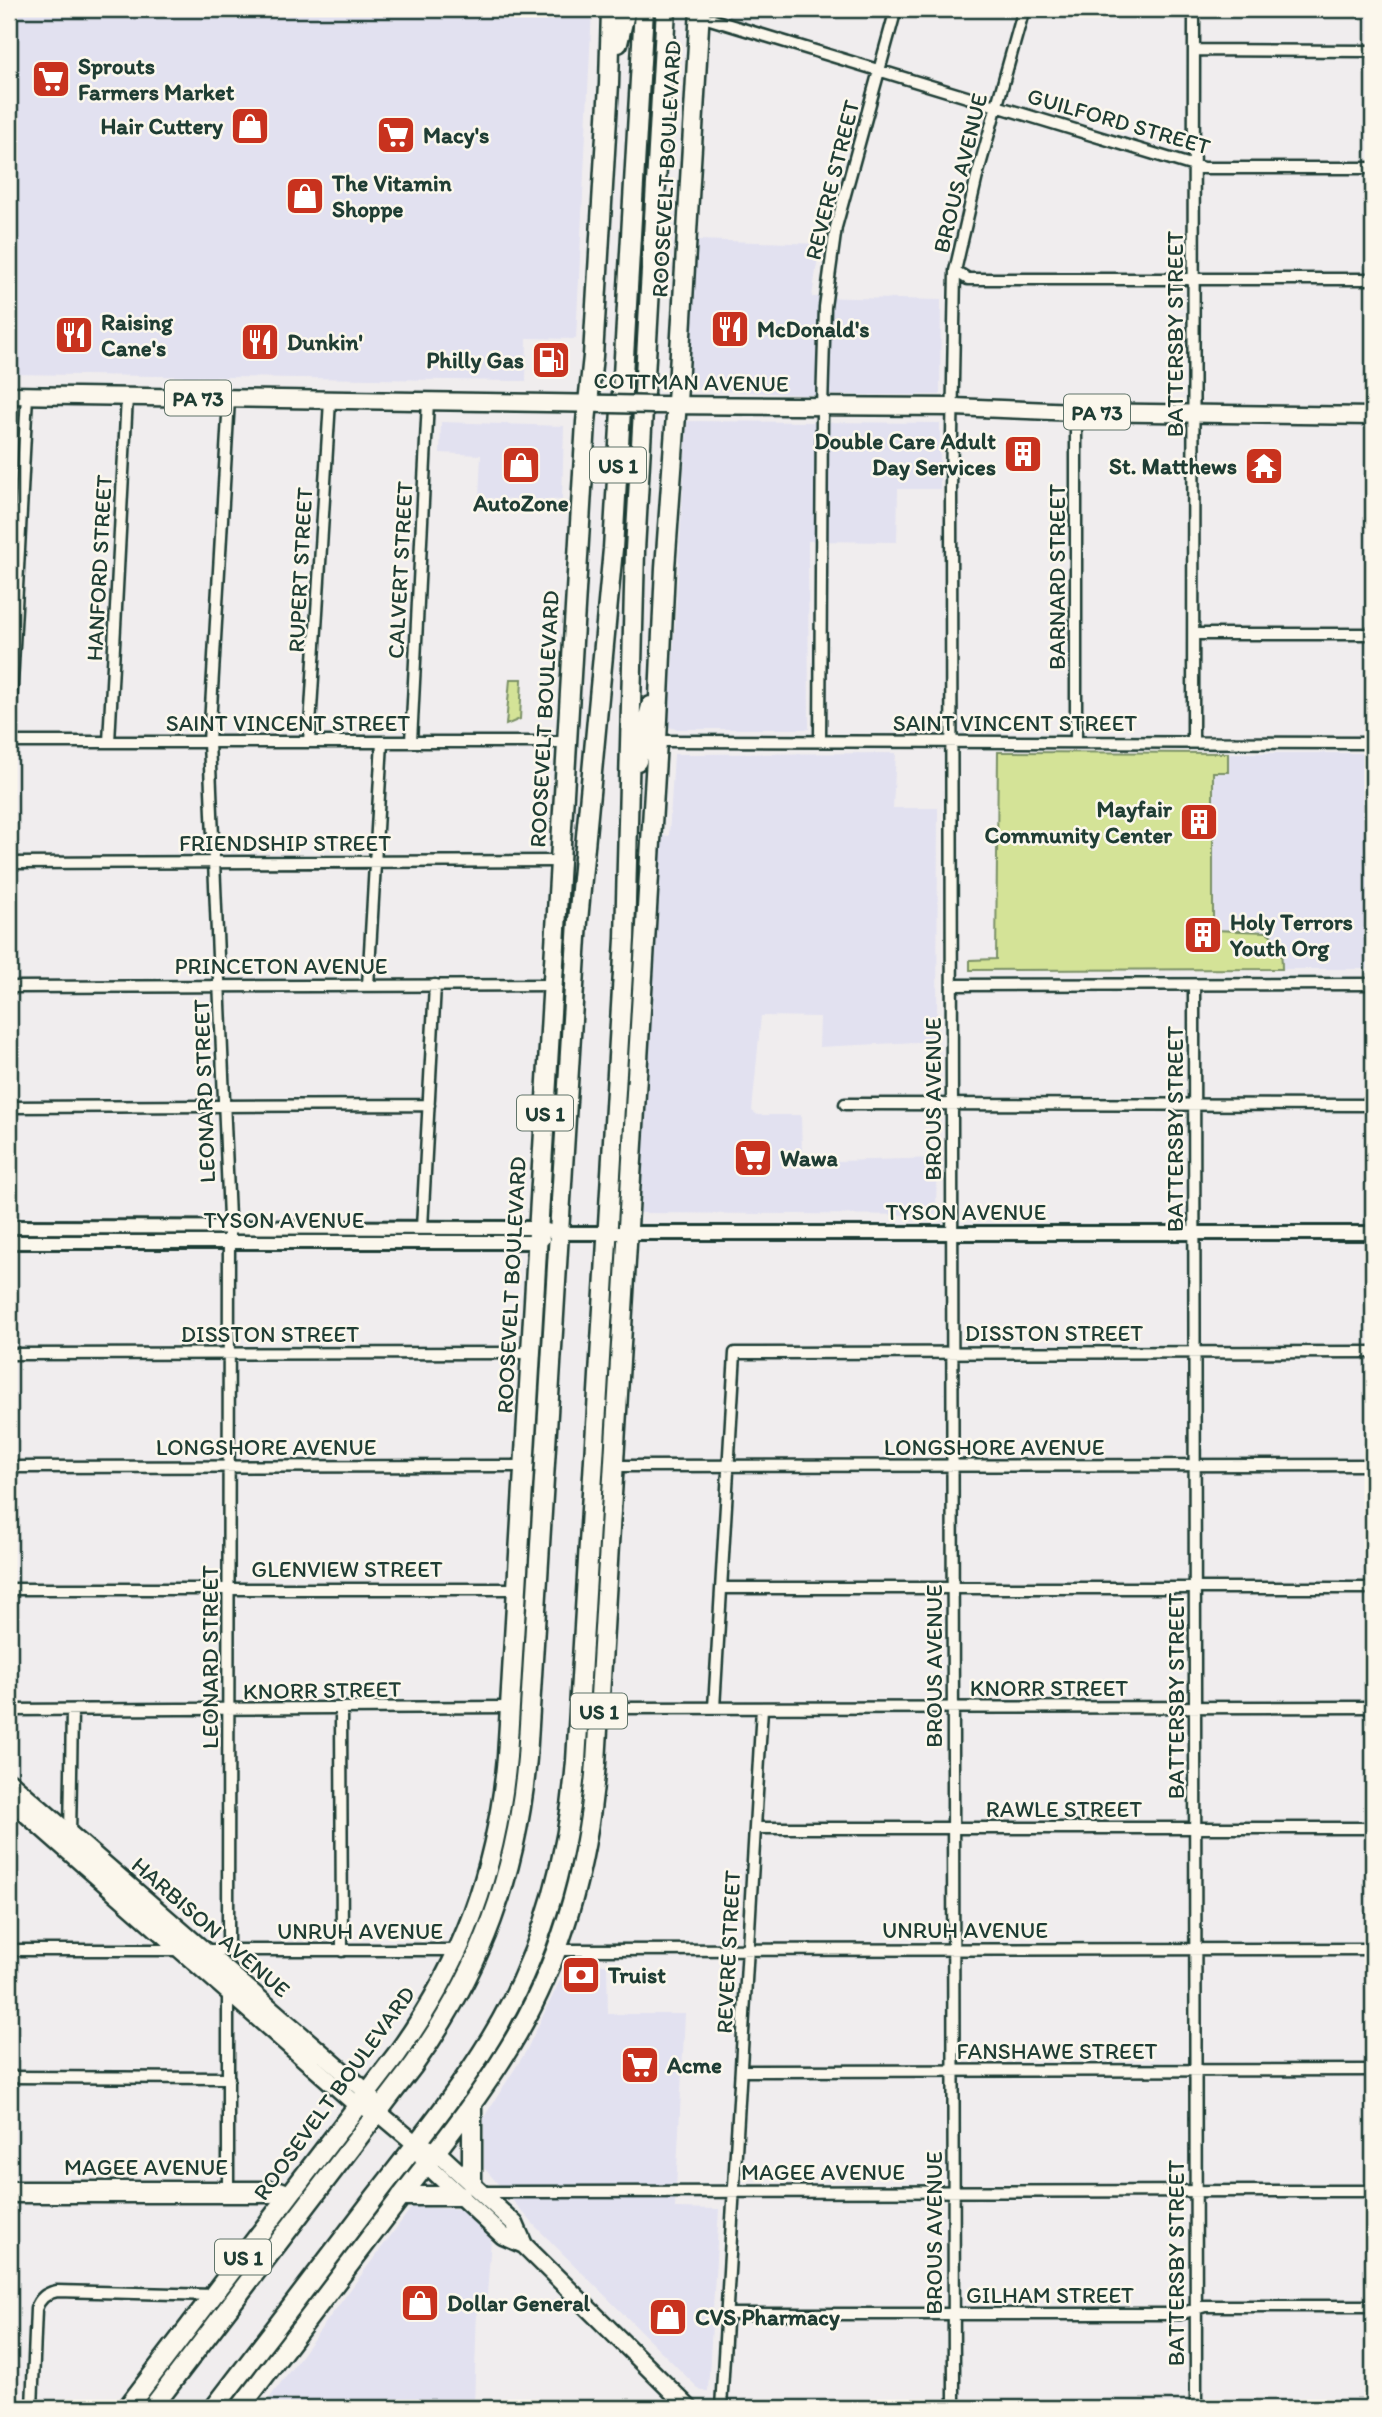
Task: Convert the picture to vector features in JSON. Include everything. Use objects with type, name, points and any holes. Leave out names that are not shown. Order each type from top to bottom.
[{"type":"highway","name":"ROOSEVELT BOULEVARD","points":[[127,2408],[293,2192],[428,2009],[459,1950],[483,1890],[499,1826],[510,1707],[609,83],[611,9]]},
{"type":"highway","points":[[609,83],[626,9]]},
{"type":"highway","name":"ROOSEVELT BOULEVARD","points":[[152,2408],[427,2047],[450,2012],[469,1976],[502,1896],[518,1829],[527,1758],[583,855],[613,549],[644,9]]},
{"type":"highway","name":"ROOSEVELT BOULEVARD","points":[[214,2408],[474,2065],[513,1998],[549,1911],[567,1838],[576,1762],[625,939],[635,537],[666,9]]},
{"type":"highway","name":"ROOSEVELT BOULEVARD","points":[[240,2408],[472,2103],[521,2028],[556,1950],[587,1842],[600,1708],[657,741],[658,677],[700,12]]},
{"type":"highway","points":[[630,791],[658,677]]},
{"type":"highway","points":[[553,985],[565,1118]]},
{"type":"highway","points":[[401,2196],[472,2190],[472,2103]]},
{"type":"highway","points":[[280,2322],[348,2266]]},
{"type":"highway","points":[[136,2408],[147,2382]]},
{"type":"main road","name":"COTTMAN AVENUE","points":[[9,395],[954,407],[1076,412],[1373,416]]},
{"type":"main road","name":"HARBISON AVENUE","points":[[9,1781],[182,1950],[228,1991],[363,2099]]},
{"type":"main road","name":"HARBISON AVENUE","points":[[9,1799],[70,1843],[204,1950],[363,2099],[472,2190],[503,2236],[524,2245],[689,2408]]},
{"type":"street","name":"REVERE STREET","points":[[820,741],[825,306],[836,227],[896,9]]},
{"type":"street","name":"BROUS AVENUE","points":[[954,2408],[951,489],[955,271],[977,176],[1024,9]]},
{"type":"street","name":"BATTERSBY STREET","points":[[1194,9],[1194,743]]},
{"type":"street","name":"GUILFORD STREET","points":[[700,12],[1204,169],[1373,168]]},
{"type":"street","points":[[1194,51],[1373,51]]},
{"type":"street","points":[[955,271],[968,279],[1373,279]]},
{"type":"street","points":[[9,742],[27,395]]},
{"type":"street","name":"HANFORD STREET","points":[[110,742],[127,397]]},
{"type":"street","name":"LEONARD STREET","points":[[228,1951],[229,1226],[209,741],[229,399]]},
{"type":"street","name":"RUPERT STREET","points":[[309,742],[330,401]]},
{"type":"street","name":"CALVERT STREET","points":[[411,742],[428,401]]},
{"type":"street","name":"BARNARD STREET","points":[[1076,412],[1076,742]]},
{"type":"street","points":[[1195,634],[1373,635]]},
{"type":"street","name":"SAINT VINCENT STREET","points":[[9,742],[568,741]]},
{"type":"street","name":"SAINT VINCENT STREET","points":[[657,741],[1373,743]]},
{"type":"street","points":[[368,986],[382,742]]},
{"type":"street","name":"FRIENDSHIP STREET","points":[[9,863],[560,861]]},
{"type":"street","points":[[952,985],[1373,984]]},
{"type":"street","points":[[422,1228],[435,985]]},
{"type":"street","name":"PRINCETON AVENUE","points":[[9,987],[553,985]]},
{"type":"street","name":"BATTERSBY STREET","points":[[1194,985],[1196,2408]]},
{"type":"street","points":[[845,1104],[1373,1105]]},
{"type":"street","points":[[9,1107],[429,1105]]},
{"type":"street","name":"TYSON AVENUE","points":[[9,1227],[229,1226],[390,1234],[538,1235],[1373,1233]]},
{"type":"street","name":"TYSON AVENUE","points":[[9,1241],[229,1241],[390,1234],[422,1228],[538,1235]]},
{"type":"street","name":"DISSTON STREET","points":[[728,1466],[735,1353],[1373,1352]]},
{"type":"street","name":"DISSTON STREET","points":[[9,1354],[531,1353]]},
{"type":"street","name":"LONGSHORE AVENUE","points":[[614,1466],[1373,1465]]},
{"type":"street","name":"LONGSHORE AVENUE","points":[[9,1467],[524,1466]]},
{"type":"street","points":[[714,1708],[728,1466]]},
{"type":"street","points":[[721,1588],[1373,1588]]},
{"type":"street","name":"GLENVIEW STREET","points":[[9,1590],[517,1589]]},
{"type":"street","name":"KNORR STREET","points":[[9,1710],[510,1707]]},
{"type":"street","name":"KNORR STREET","points":[[600,1708],[1373,1707]]},
{"type":"street","name":"REVERE STREET","points":[[721,2408],[762,1708]]},
{"type":"street","points":[[341,1709],[342,1951]]},
{"type":"street","points":[[70,1843],[72,1710]]},
{"type":"street","name":"RAWLE STREET","points":[[755,1828],[1373,1828]]},
{"type":"street","name":"UNRUH AVENUE","points":[[556,1950],[1373,1949]]},
{"type":"street","name":"UNRUH AVENUE","points":[[9,1950],[459,1950]]},
{"type":"street","points":[[228,1991],[228,2192]]},
{"type":"street","name":"FANSHAWE STREET","points":[[741,2071],[1373,2070]]},
{"type":"street","points":[[9,2077],[229,2078]]},
{"type":"street","name":"MAGEE AVENUE","points":[[9,2187],[74,2192],[228,2192],[280,2187],[293,2192]]},
{"type":"street","name":"MAGEE AVENUE","points":[[472,2190],[1373,2191]]},
{"type":"street","name":"MAGEE AVENUE","points":[[9,2197],[74,2192]]},
{"type":"street","points":[[32,2408],[36,2309],[46,2295],[57,2291],[214,2295]]},
{"type":"street","name":"GILHAM STREET","points":[[726,2314],[1180,2314],[1205,2306],[1373,2306]]},
{"type":"shaded area","points":[[9,9],[592,9],[576,339],[527,338],[526,381],[9,374]]},
{"type":"shaded area","points":[[697,240],[820,244],[812,297],[941,300],[940,395],[806,395],[696,389],[688,383]]},
{"type":"shaded area","points":[[687,421],[940,423],[940,489],[898,489],[897,542],[808,541],[809,729],[669,727]]},
{"type":"shaded area","points":[[441,422],[564,426],[562,500],[479,498],[481,455],[440,453]]},
{"type":"shaded area","points":[[896,753],[893,808],[938,808],[937,1041],[819,1047],[820,1017],[761,1016],[752,1111],[758,1115],[801,1115],[802,1157],[839,1161],[937,1158],[936,1215],[637,1213],[659,835],[669,836],[674,754]]},
{"type":"shaded area","points":[[1228,753],[1373,753],[1373,969],[1282,969],[1282,954],[1213,930],[1213,772],[1228,772]]},
{"type":"shaded area","points":[[568,1964],[607,1964],[608,2014],[685,2014],[675,2208],[719,2209],[708,2391],[701,2391],[536,2227],[484,2168],[484,2117],[525,2053]]},
{"type":"shaded area","points":[[412,2207],[460,2209],[491,2239],[487,2295],[477,2307],[474,2408],[262,2408]]},
{"type":"green space","points":[[510,679],[522,679],[520,719],[506,725]]},
{"type":"green space","points":[[998,752],[1228,753],[1228,772],[1213,772],[1213,930],[1267,932],[1280,948],[1282,969],[970,970],[970,960],[996,959]]},
{"type":"place","name":"Sprouts Farmers Market","points":[[51,79]]},
{"type":"place","name":"Hair Cuttery","points":[[250,126]]},
{"type":"place","name":"Macy's","points":[[396,135]]},
{"type":"place","name":"The Vitamin Shoppe","points":[[305,196]]},
{"type":"place","name":"McDonald's","points":[[730,329]]},
{"type":"place","name":"Raising Cane's","points":[[74,335]]},
{"type":"place","name":"Dunkin'","points":[[260,342]]},
{"type":"place","name":"Philly Gas","points":[[551,360]]},
{"type":"place","name":"Double Care Adult Day Services","points":[[1023,454]]},
{"type":"place","name":"AutoZone","points":[[521,465]]},
{"type":"place","name":"St. Matthews","points":[[1264,466]]},
{"type":"place","name":"Mayfair Community Center","points":[[1199,822]]},
{"type":"place","name":"Holy Terrors Youth Org","points":[[1203,935]]},
{"type":"place","name":"Wawa","points":[[753,1158]]},
{"type":"place","name":"Truist","points":[[581,1975]]},
{"type":"place","name":"Acme","points":[[640,2065]]},
{"type":"place","name":"Dollar General","points":[[420,2303]]},
{"type":"place","name":"CVS Pharmacy","points":[[668,2317]]}]
